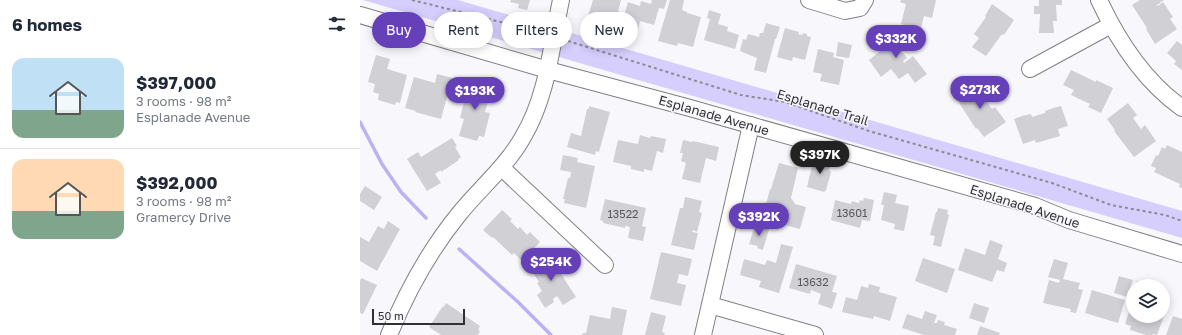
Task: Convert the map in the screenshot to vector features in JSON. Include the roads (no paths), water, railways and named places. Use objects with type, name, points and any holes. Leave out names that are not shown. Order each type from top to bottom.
[{"type":"street","points":[[390,335],[408,291],[432,250],[460,213],[502,168],[523,137],[535,114],[548,70],[553,36],[561,0]]},
{"type":"street","points":[[809,0],[845,10],[862,4]]},
{"type":"street","points":[[1099,0],[1111,25],[1127,52],[1147,76],[1182,108]]},
{"type":"street","name":"Esplanade Avenue","points":[[360,15],[548,70],[751,125],[1035,206],[1069,220],[1182,254]]},
{"type":"street","points":[[1030,68],[1111,25]]},
{"type":"street","points":[[703,335],[751,125]]},
{"type":"street","points":[[502,168],[605,265]]},
{"type":"street","points":[[710,305],[815,335]]},
{"type":"waterway","points":[[360,122],[382,164],[401,192],[426,218]]},
{"type":"waterway","points":[[459,249],[518,302],[551,335]]}]
